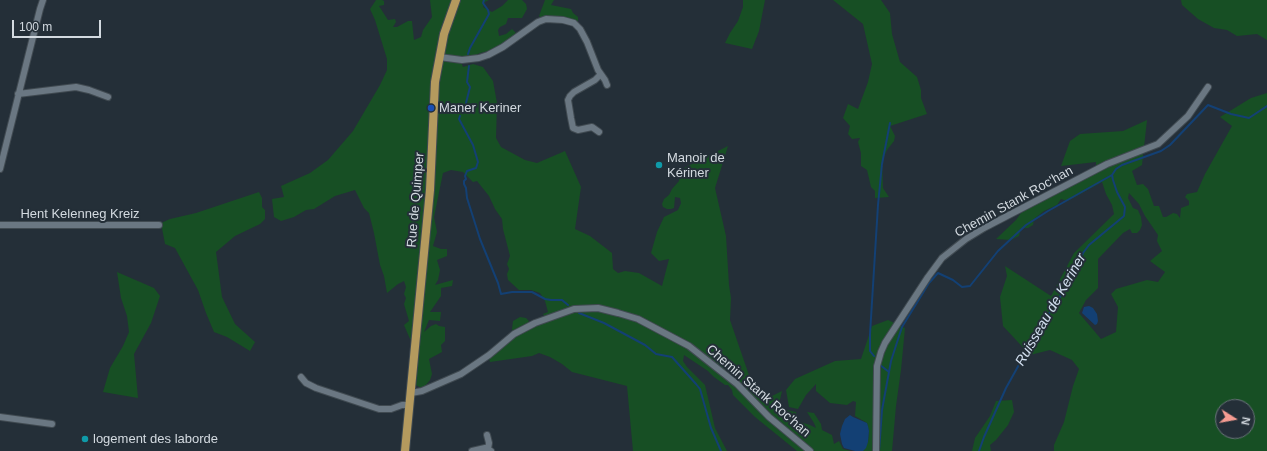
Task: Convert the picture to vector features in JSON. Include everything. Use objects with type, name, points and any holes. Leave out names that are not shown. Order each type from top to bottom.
[{"type":"main road","name":"Rue de Quimper","points":[[405,451],[430,190],[434,95],[439,57],[444,34],[456,0]]},
{"type":"street","points":[[0,169],[43,0]]},
{"type":"street","points":[[439,57],[462,60],[479,58],[503,47],[538,22],[546,19],[563,20],[574,23],[580,29],[587,42],[600,75],[605,80],[607,85]]},
{"type":"street","points":[[599,132],[592,128],[578,130],[574,128],[570,118],[568,100],[574,92],[595,80],[600,75]]},
{"type":"street","points":[[18,94],[76,87],[108,97]]},
{"type":"street","name":"Chemin Stank Roc'han","points":[[876,451],[877,366],[881,352],[888,338],[942,258],[966,239],[997,221],[1107,164],[1158,144],[1188,116],[1208,87]]},
{"type":"street","name":"Hent Kelenneg Kreiz","points":[[0,225],[159,226]]},
{"type":"street","name":"Chemin Stank Roc'han","points":[[411,393],[422,391],[461,374],[489,355],[514,334],[535,323],[574,309],[598,308],[638,319],[650,324],[689,346],[737,384],[769,417],[810,451]]},
{"type":"street","points":[[301,377],[308,385],[379,410],[410,405]]},
{"type":"street","points":[[0,417],[52,424]]},
{"type":"street","points":[[472,451],[482,448],[489,450],[487,435]]},
{"type":"green space","points":[[376,0],[384,1],[384,5],[379,6],[388,20],[395,19],[396,22],[393,27],[397,27],[408,21],[412,21],[414,40],[421,37],[423,30],[432,17],[430,0],[489,0],[485,2],[483,7],[492,12],[508,0],[522,0],[526,4],[527,9],[522,18],[508,18],[506,24],[498,30],[499,36],[506,34],[512,29],[516,33],[512,39],[497,49],[480,53],[461,62],[463,67],[473,64],[483,67],[493,81],[497,103],[496,138],[501,147],[525,160],[537,163],[565,151],[581,187],[575,229],[590,236],[612,253],[613,269],[618,273],[625,271],[639,273],[662,286],[669,259],[659,261],[651,253],[657,232],[664,217],[678,210],[681,203],[680,198],[675,197],[674,208],[667,209],[663,207],[662,204],[664,199],[669,195],[679,181],[680,170],[728,146],[715,188],[726,236],[731,298],[730,320],[751,381],[756,389],[768,398],[782,391],[779,404],[786,410],[796,412],[797,421],[816,428],[807,412],[814,413],[821,424],[822,430],[832,435],[834,444],[839,441],[843,449],[851,451],[797,451],[755,417],[733,395],[732,390],[728,385],[725,385],[708,371],[684,355],[683,361],[687,367],[705,385],[715,428],[727,451],[633,451],[627,386],[572,372],[550,357],[539,353],[532,356],[490,362],[489,358],[515,337],[512,329],[513,321],[520,317],[526,318],[529,321],[526,326],[546,319],[543,314],[548,312],[545,301],[540,293],[531,290],[519,290],[508,280],[507,274],[509,269],[507,264],[510,256],[502,219],[489,196],[477,181],[473,182],[463,172],[451,170],[443,173],[434,217],[437,232],[433,246],[441,249],[447,249],[447,256],[437,260],[440,270],[438,280],[435,285],[453,280],[452,286],[441,288],[441,296],[430,312],[441,312],[440,321],[429,320],[424,332],[436,324],[445,327],[445,341],[441,345],[442,352],[429,359],[432,374],[430,380],[421,388],[416,385],[420,337],[413,341],[410,339],[404,325],[409,321],[404,304],[406,298],[404,294],[406,287],[404,281],[387,293],[369,213],[364,208],[355,190],[335,196],[314,209],[306,210],[294,217],[281,221],[274,217],[272,199],[284,197],[281,186],[310,173],[328,160],[353,131],[380,85],[387,70],[387,59],[370,9]]},
{"type":"green space","points":[[545,0],[554,0],[551,5],[571,9],[578,17],[578,21],[572,21],[556,16],[541,18],[539,16]]},
{"type":"green space","points":[[743,0],[765,0],[759,31],[752,49],[725,43],[738,21],[743,7]]},
{"type":"green space","points":[[833,0],[881,0],[890,13],[892,34],[900,62],[917,77],[921,90],[921,98],[927,114],[890,126],[895,136],[894,141],[887,150],[882,161],[883,188],[889,197],[875,198],[875,191],[871,187],[867,170],[861,166],[861,153],[858,142],[860,138],[852,139],[848,134],[850,126],[843,118],[848,104],[858,109],[868,82],[872,64],[863,24]]},
{"type":"green space","points":[[1181,0],[1267,0],[1267,40],[1257,34],[1237,36],[1227,30],[1214,28],[1198,19],[1182,5]]},
{"type":"green space","points":[[1267,93],[1267,451],[1054,451],[1054,445],[1064,422],[1079,369],[1072,360],[1050,350],[1030,355],[1003,326],[1000,297],[1007,276],[1005,266],[1051,296],[1074,253],[1114,214],[1112,205],[1102,182],[1067,201],[1061,199],[1057,205],[1044,211],[1034,219],[1033,225],[1028,228],[1021,228],[1019,236],[1011,240],[996,239],[1016,220],[1021,213],[1096,166],[1096,162],[1061,166],[1070,141],[1080,134],[1123,131],[1147,120],[1142,165],[1132,171],[1137,185],[1143,184],[1148,189],[1154,206],[1159,206],[1163,217],[1173,213],[1177,214],[1180,218],[1181,208],[1189,205],[1189,201],[1185,197],[1187,194],[1197,192],[1205,174],[1232,126],[1220,117],[1251,98]],"holes":[[[1129,193],[1139,204],[1158,235],[1157,241],[1162,251],[1150,261],[1165,272],[1158,282],[1147,280],[1116,289],[1111,294],[1118,307],[1116,332],[1101,339],[1079,313],[1086,300],[1098,288],[1098,259],[1123,233],[1130,229],[1132,233],[1137,233],[1140,230],[1142,225],[1141,217],[1138,210],[1133,208],[1128,198]]]},
{"type":"green space","points":[[259,192],[262,198],[262,207],[265,210],[265,219],[260,224],[235,236],[216,252],[222,297],[235,324],[255,342],[250,351],[227,337],[214,332],[198,290],[175,248],[165,244],[161,223]]},
{"type":"green space","points":[[117,272],[154,288],[160,296],[151,323],[134,354],[138,398],[103,392],[110,368],[123,346],[129,332]]},
{"type":"green space","points":[[888,320],[905,328],[892,451],[863,451],[868,442],[869,431],[867,423],[855,416],[856,402],[853,401],[847,405],[830,403],[816,391],[816,384],[806,395],[798,409],[789,407],[786,390],[795,379],[835,361],[861,359],[872,326]]},
{"type":"green space","points":[[1012,400],[1014,412],[1008,425],[990,445],[991,451],[972,451],[975,438],[990,416],[996,401]]},
{"type":"water","points":[[1089,306],[1093,308],[1097,314],[1098,321],[1095,325],[1082,313],[1084,307]]},
{"type":"water","points":[[850,415],[867,423],[869,431],[868,442],[863,451],[855,451],[844,448],[842,444],[840,434],[842,426],[845,419]]},
{"type":"waterway","points":[[468,54],[489,14],[483,3],[484,0]]},
{"type":"waterway","points":[[466,103],[470,87],[467,82],[469,66]]},
{"type":"waterway","name":"Ruisseau de Keriner","points":[[979,451],[1006,388],[1040,327],[1060,297],[1072,271],[1078,264],[1083,253],[1089,245],[1124,216],[1125,207],[1117,192],[1112,175],[1116,169],[1122,165],[1161,151],[1170,145],[1208,105],[1231,114],[1249,118],[1267,106]]},
{"type":"waterway","points":[[460,116],[459,119],[473,145],[478,162],[476,168],[467,171],[465,176],[466,179],[464,184],[467,198],[480,239],[501,294],[512,292],[532,292],[545,299],[562,300],[568,305]]},
{"type":"waterway","points":[[874,356],[870,351],[870,334],[878,205],[882,164],[890,123]]},
{"type":"waterway","points":[[879,451],[882,410],[891,361],[902,327],[929,283],[938,273],[953,280],[962,287],[970,286],[998,251],[1026,225],[1112,175]]},
{"type":"waterway","points":[[579,313],[604,323],[645,345],[656,354],[672,357],[700,389],[711,428],[721,451]]},
{"type":"waterway","points":[[880,365],[889,372]]},
{"type":"place","name":"Maner Keriner","points":[[431,108]]},
{"type":"place","name":"Manoir de Kériner","points":[[659,165]]},
{"type":"place","name":"logement des laborde","points":[[85,439]]}]
